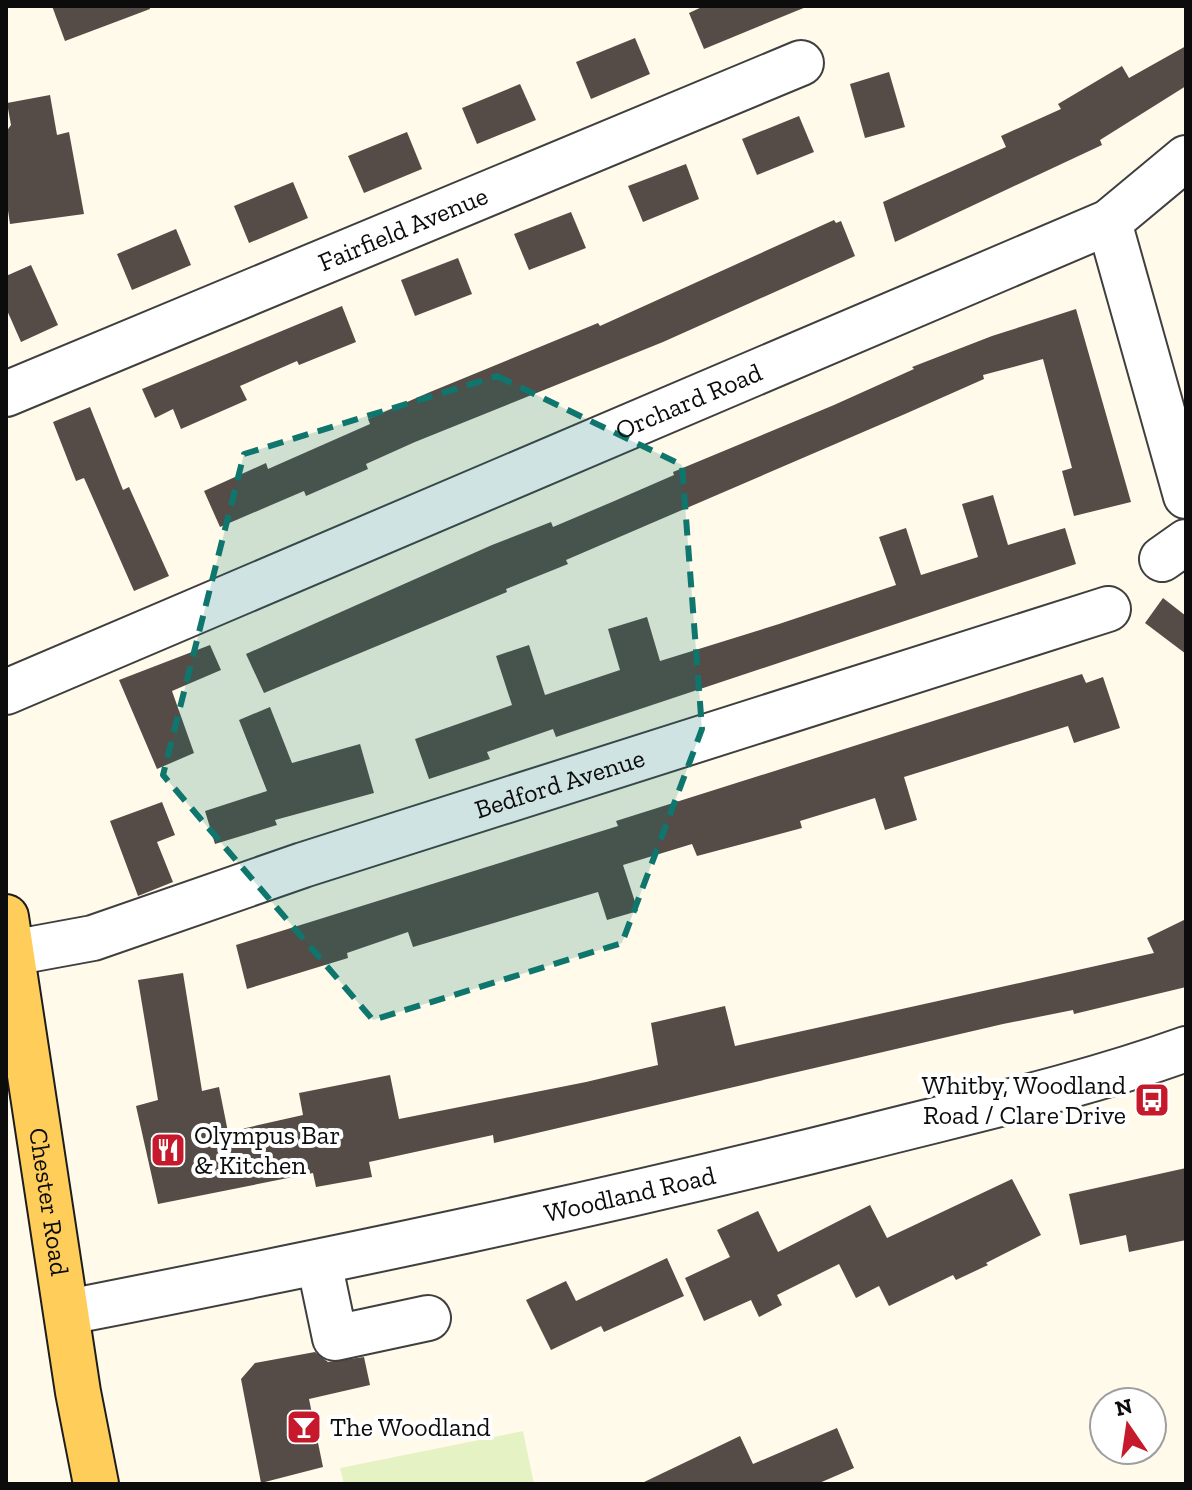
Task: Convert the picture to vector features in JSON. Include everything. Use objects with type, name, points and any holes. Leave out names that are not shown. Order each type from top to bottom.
[{"type":"main road","name":"Chester Road","points":[[8,941],[96,1484]]},
{"type":"street","name":"Fairfield Avenue","points":[[6,394],[801,63]]},
{"type":"street","name":"Orchard Road","points":[[6,692],[1109,222],[1186,158]]},
{"type":"street","points":[[1109,222],[1186,496]]},
{"type":"street","name":"Bedford Avenue","points":[[8,941],[93,938],[303,865],[1108,609]]},
{"type":"street","name":"Woodland Road","points":[[68,1312],[319,1262],[771,1161],[1121,1072],[1186,1049]]},
{"type":"street","points":[[319,1262],[335,1338],[428,1318]]},
{"type":"highlighted area","points":[[497,376],[682,465],[702,729],[622,943],[373,1020],[163,775],[244,454]]},
{"type":"green space","points":[[523,1431],[534,1484],[344,1484],[340,1468]]},
{"type":"building","points":[[52,6],[149,6],[150,9],[65,41]]},
{"type":"building","points":[[704,6],[806,7],[704,49],[689,13]]},
{"type":"building","points":[[635,38],[650,74],[591,99],[576,62]]},
{"type":"building","points":[[1186,46],[1186,86],[1100,140],[1102,145],[895,242],[883,202],[1006,147],[1001,136],[1061,109],[1058,104],[1122,66],[1129,78]]},
{"type":"building","points":[[889,72],[905,127],[865,138],[850,84]]},
{"type":"building","points":[[520,84],[536,120],[477,144],[462,108]]},
{"type":"building","points":[[50,95],[57,135],[69,132],[84,214],[10,224],[6,197],[6,132],[11,125],[7,103]]},
{"type":"building","points":[[799,116],[814,152],[757,175],[742,139]]},
{"type":"building","points":[[407,132],[422,169],[364,193],[348,156]]},
{"type":"building","points":[[686,164],[699,199],[643,222],[628,186]]},
{"type":"building","points":[[293,182],[308,218],[249,243],[234,206]]},
{"type":"building","points":[[571,212],[586,248],[529,270],[514,234]]},
{"type":"building","points":[[834,220],[836,223],[841,221],[855,256],[663,342],[415,442],[366,464],[368,469],[306,496],[304,491],[220,527],[204,491],[266,463],[268,469],[370,424],[368,419],[598,323],[600,326]]},
{"type":"building","points":[[176,229],[191,265],[132,290],[117,254]]},
{"type":"building","points":[[458,258],[472,294],[415,316],[401,280]]},
{"type":"building","points":[[31,265],[58,325],[21,342],[6,308],[6,276]]},
{"type":"building","points":[[342,306],[356,342],[299,365],[297,361],[240,386],[247,400],[181,429],[173,409],[155,418],[142,389]]},
{"type":"building","points":[[1076,309],[1131,502],[1074,516],[1062,471],[1072,468],[1043,359],[983,375],[984,379],[566,560],[568,564],[506,589],[507,592],[264,693],[246,654],[492,545],[551,522],[553,527],[612,502],[674,475],[673,472],[914,369],[912,367],[992,336]]},
{"type":"building","points":[[90,407],[123,490],[129,487],[169,576],[134,591],[84,478],[76,481],[53,422]]},
{"type":"building","points":[[993,495],[1008,545],[1065,528],[1076,564],[556,737],[553,729],[487,752],[490,759],[429,779],[415,739],[512,705],[496,656],[529,645],[545,695],[620,670],[608,629],[647,617],[660,661],[779,624],[896,585],[879,537],[906,528],[921,575],[978,557],[962,504]]},
{"type":"building","points":[[1163,598],[1186,616],[1186,654],[1145,623]]},
{"type":"building","points":[[210,645],[221,670],[172,691],[194,753],[157,769],[119,680]]},
{"type":"building","points":[[1082,674],[1086,683],[1103,677],[1120,728],[1074,743],[1068,726],[904,777],[917,820],[885,830],[875,798],[800,821],[802,828],[697,856],[692,844],[623,865],[638,911],[607,920],[598,892],[413,947],[408,932],[347,953],[348,958],[247,989],[236,945],[618,826],[616,821]]},
{"type":"building","points":[[270,707],[292,763],[360,744],[374,793],[275,820],[277,825],[215,844],[205,811],[267,791],[239,720]]},
{"type":"building","points":[[162,802],[175,835],[157,842],[173,882],[138,896],[110,821]]},
{"type":"building","points":[[1186,919],[1186,987],[1074,1014],[1073,1010],[1003,1024],[494,1143],[493,1135],[369,1162],[372,1177],[316,1187],[313,1173],[158,1204],[136,1106],[158,1100],[138,980],[183,973],[202,1091],[219,1087],[228,1132],[303,1115],[299,1093],[390,1075],[399,1119],[586,1082],[658,1065],[651,1023],[725,1006],[735,1046],[1154,953],[1147,938]]},
{"type":"building","points":[[1186,1168],[1186,1240],[1129,1252],[1126,1235],[1080,1245],[1069,1194]]},
{"type":"building","points":[[1012,1179],[1041,1235],[956,1280],[953,1275],[889,1306],[879,1286],[856,1298],[839,1264],[777,1295],[782,1305],[759,1317],[751,1300],[704,1321],[685,1278],[730,1257],[717,1230],[758,1211],[778,1252],[870,1205],[887,1238]]},
{"type":"building","points":[[667,1258],[684,1296],[604,1332],[601,1326],[551,1350],[526,1300],[566,1281],[576,1301]]},
{"type":"building","points":[[315,1352],[328,1362],[364,1357],[370,1385],[309,1399],[323,1467],[261,1483],[241,1379],[255,1363]]},
{"type":"building","points":[[837,1428],[854,1468],[817,1484],[640,1484],[740,1436],[753,1464]]},
{"type":"place","name":"Whitby, Woodland Road / Clare Drive","points":[[1152,1100]]},
{"type":"place","name":"Olympus Bar & Kitchen","points":[[168,1150]]},
{"type":"place","name":"The Woodland","points":[[304,1427]]}]
